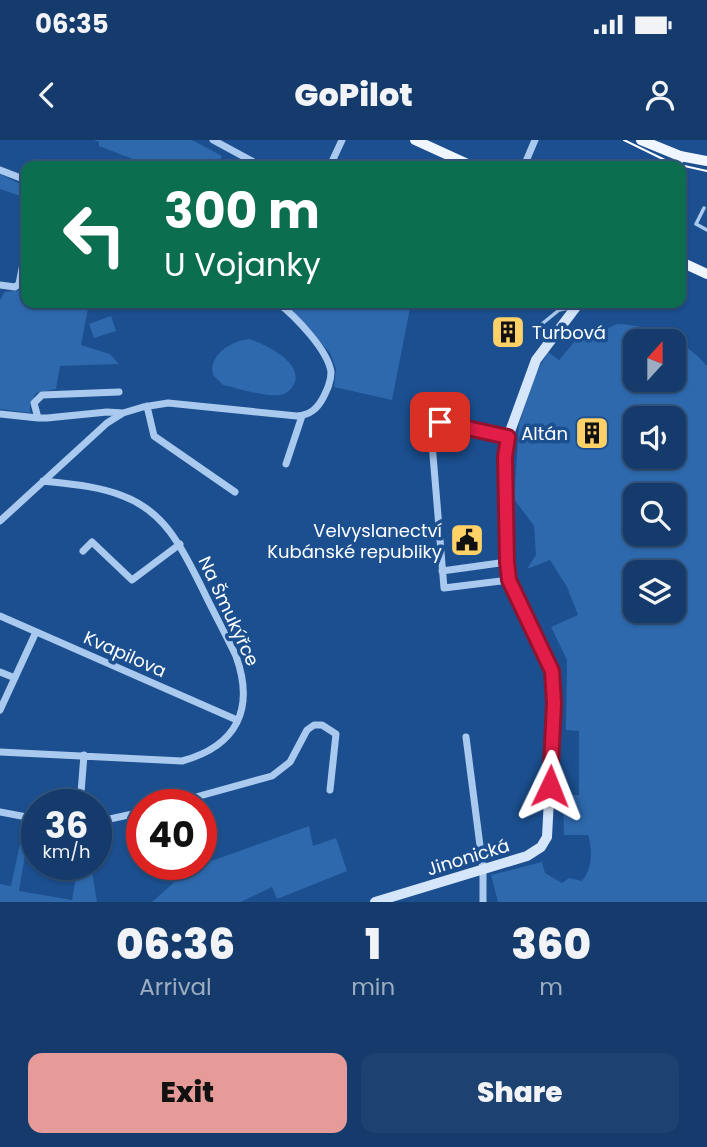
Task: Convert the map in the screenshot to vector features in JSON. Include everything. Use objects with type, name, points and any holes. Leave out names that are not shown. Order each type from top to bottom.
[{"type":"main road","points":[[415,140],[438,145],[464,161]]},
{"type":"main road","points":[[641,140],[678,161],[707,161]]},
{"type":"main road","points":[[686,264],[707,274]]},
{"type":"street","points":[[213,140],[252,161]]},
{"type":"street","points":[[332,161],[342,140]]},
{"type":"street","points":[[526,161],[535,140]]},
{"type":"street","points":[[0,170],[21,178]]},
{"type":"street","points":[[0,296],[2,286],[15,287],[19,284],[21,274]]},
{"type":"street","points":[[0,521],[93,435],[123,413],[147,406],[179,404],[302,416],[311,413],[319,405],[330,383],[330,367],[316,342],[283,308]]},
{"type":"street","name":"Jinonická","points":[[375,902],[531,853],[541,847],[547,837],[554,703],[552,671],[509,580],[505,457],[508,437],[536,360],[575,308]]},
{"type":"street","points":[[38,418],[34,403],[42,395],[119,392]]},
{"type":"street","points":[[147,406],[154,436],[234,492]]},
{"type":"street","points":[[0,414],[38,418],[123,413]]},
{"type":"street","points":[[286,464],[302,416]]},
{"type":"street","points":[[508,437],[440,422],[433,424],[430,431],[444,588],[509,580]]},
{"type":"street","name":"Na Šmukýřce","points":[[0,752],[182,761],[208,752],[221,743],[237,720],[245,692],[236,656],[180,544],[165,523],[125,496],[98,488],[43,481]]},
{"type":"street","points":[[83,551],[92,542],[132,580],[180,544]]},
{"type":"street","points":[[442,571],[507,562]]},
{"type":"street","name":"Kvapilova","points":[[0,616],[237,720]]},
{"type":"street","points":[[0,710],[36,632]]},
{"type":"street","points":[[0,672],[15,678]]},
{"type":"street","points":[[217,791],[272,776],[290,762],[307,730],[314,725],[322,725],[336,734],[330,790]]},
{"type":"street","points":[[466,737],[483,869],[483,902]]},
{"type":"street","points":[[81,789],[84,755]]},
{"type":"street","points":[[0,812],[21,817]]},
{"type":"lane","points":[[704,208],[696,225],[707,230]]},
{"type":"lane","points":[[537,328],[559,310],[566,308]]},
{"type":"shaded area","points":[[94,140],[192,140],[222,156],[220,161],[138,161],[99,146],[99,142]]},
{"type":"shaded area","points":[[0,174],[21,184],[21,196],[0,189]]},
{"type":"shaded area","points":[[21,290],[21,308],[88,308],[81,345],[110,354],[119,364],[60,366],[56,389],[36,393],[30,404],[30,413],[0,409],[0,300],[5,292]]},
{"type":"shaded area","points":[[290,308],[410,308],[392,400],[334,387],[336,369],[330,353]]},
{"type":"shaded area","points":[[111,316],[116,331],[94,338],[89,324]]},
{"type":"shaded area","points":[[617,324],[648,329],[623,329],[623,392],[686,392],[686,348],[707,366],[707,902],[498,902],[491,875],[542,862],[545,873],[562,883],[569,878],[582,881],[590,865],[591,847],[588,835],[564,835],[563,795],[579,795],[579,731],[566,730],[567,660],[551,627],[578,615],[567,587],[550,560],[527,569],[536,555],[534,526],[514,499],[519,424],[535,375],[548,352],[559,360],[576,340],[568,331],[573,326],[591,336]]},
{"type":"shaded area","points":[[249,339],[272,349],[293,367],[295,382],[288,392],[271,395],[253,392],[223,385],[213,375],[212,369],[220,352],[237,342]]},
{"type":"shaded area","points":[[309,826],[313,846],[336,838],[347,871],[277,899],[272,887],[241,902],[152,902],[177,880],[217,880],[217,859]]},
{"type":"shaded area","points":[[21,839],[19,891],[72,900],[75,880],[93,880],[97,902],[0,902],[0,884],[11,886]]},
{"type":"tram line","points":[[624,140],[667,161]]},
{"type":"tram line","points":[[686,166],[707,171]]},
{"type":"place","name":"Turbová","points":[[508,332]]},
{"type":"place","name":"Altán","points":[[592,433]]},
{"type":"place","name":"Velvyslanectví Kubánské republiky","points":[[467,540]]},
{"type":"route","points":[[440,422],[508,437],[505,457],[509,580],[552,671],[554,703],[550,786]]}]
